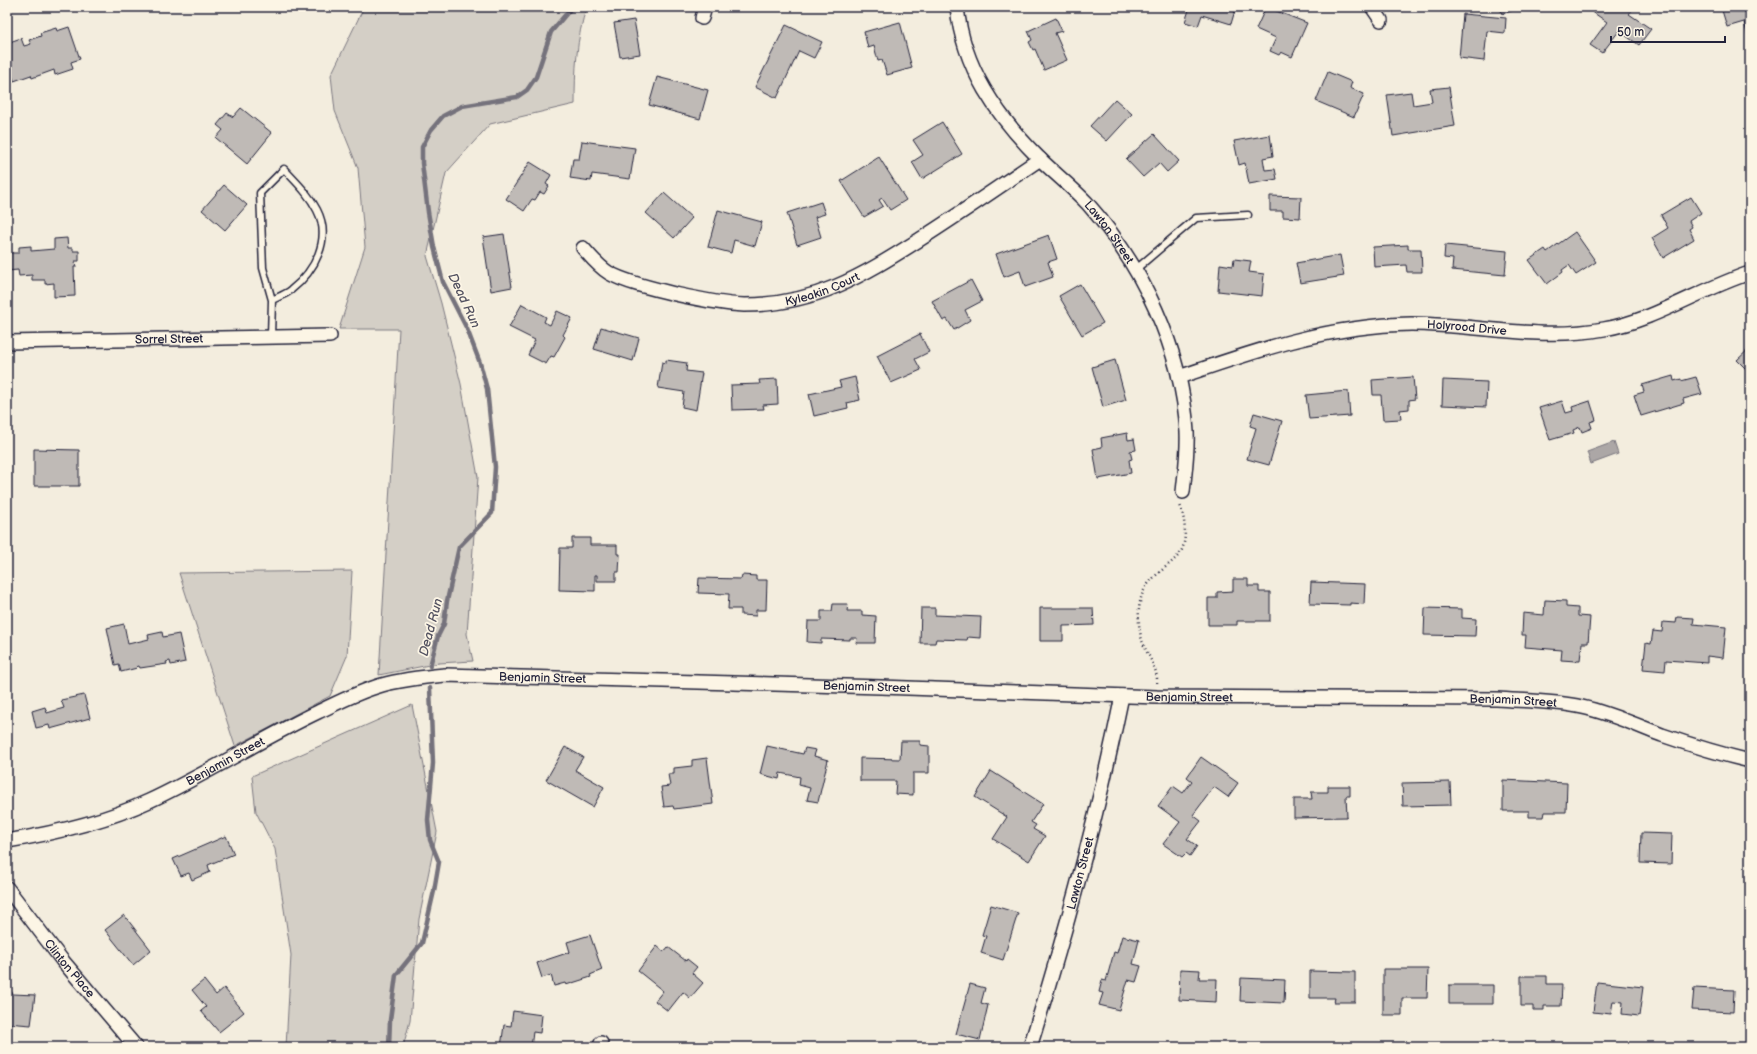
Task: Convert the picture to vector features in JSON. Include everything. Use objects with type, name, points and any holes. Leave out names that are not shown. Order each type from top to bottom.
[{"type":"street","name":"Lawton Street","points":[[957,7],[964,43],[975,73],[990,100],[1007,124],[1040,159],[1087,203],[1114,236],[1135,270],[1153,305],[1169,344],[1179,377],[1183,399],[1187,432],[1183,492]]},
{"type":"street","points":[[1372,7],[1381,20]]},
{"type":"street","name":"Kyleakin Court","points":[[583,248],[595,262],[610,273],[625,280],[669,293],[713,303],[775,303],[803,298],[830,290],[870,271],[946,223],[1040,159]]},
{"type":"street","name":"Holyrood Drive","points":[[1179,377],[1244,354],[1297,339],[1338,331],[1411,324],[1458,326],[1540,334],[1572,333],[1604,329],[1634,322],[1656,314],[1750,273]]},
{"type":"street","name":"Sorrel Street","points":[[7,342],[330,336]]},
{"type":"street","name":"Benjamin Street","points":[[7,841],[85,824],[119,814],[164,793],[290,725],[353,695],[381,685],[414,678],[445,675],[698,681],[1157,698],[1497,700],[1546,702],[1580,706],[1606,713],[1662,735],[1711,751],[1750,761]]},
{"type":"street","name":"Lawton Street","points":[[1030,1047],[1070,907],[1107,768],[1122,696]]},
{"type":"street","name":"Clinton Place","points":[[7,888],[62,960],[136,1047]]},
{"type":"lane","points":[[271,337],[272,300],[264,268],[260,193],[284,169],[308,195],[318,211],[324,241],[318,258],[304,278],[290,291],[272,300]]},
{"type":"lane","points":[[1135,270],[1196,218],[1248,215]]},
{"type":"path","points":[[1157,698],[1157,674],[1142,642],[1139,616],[1142,594],[1158,572],[1178,556],[1186,536],[1180,502],[1183,492]]},
{"type":"shaded area","points":[[364,7],[587,7],[580,30],[578,43],[575,104],[490,124],[446,173],[427,256],[441,303],[461,384],[478,477],[467,634],[473,661],[439,663],[379,675],[399,329],[339,329],[365,247],[358,168],[335,111],[331,75]]},
{"type":"shaded area","points":[[1614,442],[1618,454],[1591,464],[1587,452]]},
{"type":"shaded area","points":[[352,571],[347,656],[330,696],[235,746],[179,573]]},
{"type":"shaded area","points":[[412,705],[437,832],[419,919],[410,1021],[403,1047],[286,1047],[291,955],[275,849],[256,812],[252,776]]},
{"type":"building","points":[[1182,7],[1236,7],[1231,24],[1202,15],[1198,26],[1185,22],[1189,10]]},
{"type":"building","points":[[1266,7],[1307,23],[1292,57],[1281,52],[1279,55],[1270,51],[1276,38],[1256,29]]},
{"type":"building","points":[[1500,7],[1520,7],[1520,8],[1502,14]]},
{"type":"building","points":[[1595,7],[1628,7],[1632,10],[1629,14],[1651,29],[1639,45],[1619,31],[1602,53],[1590,45],[1607,22],[1591,11]]},
{"type":"building","points":[[1721,7],[1750,7],[1750,36],[1748,37],[1744,22],[1727,27]]},
{"type":"building","points":[[1463,14],[1506,18],[1505,33],[1487,31],[1484,61],[1459,58]]},
{"type":"building","points":[[1056,18],[1062,31],[1055,33],[1067,60],[1044,70],[1035,49],[1033,50],[1029,42],[1032,40],[1028,31]]},
{"type":"building","points":[[634,20],[640,54],[620,57],[614,23]]},
{"type":"building","points":[[900,22],[912,68],[887,75],[882,60],[878,61],[874,46],[868,48],[864,32]]},
{"type":"building","points":[[786,25],[822,42],[814,58],[799,51],[777,98],[755,87]]},
{"type":"building","points":[[69,27],[80,59],[71,62],[73,69],[55,75],[54,70],[32,78],[31,75],[14,81],[7,62],[7,43],[21,38],[24,46],[31,44],[29,40],[41,36],[40,33],[56,28],[57,31]]},
{"type":"building","points":[[1328,72],[1352,82],[1350,88],[1364,94],[1354,117],[1316,101]]},
{"type":"building","points":[[657,77],[708,90],[700,119],[649,105]]},
{"type":"building","points":[[1449,87],[1455,126],[1393,136],[1387,95],[1411,92],[1413,105],[1432,102],[1430,89]]},
{"type":"building","points":[[1115,99],[1132,114],[1107,141],[1090,126]]},
{"type":"building","points":[[241,108],[272,133],[247,164],[216,138],[223,130],[217,125],[227,113],[233,117]]},
{"type":"building","points":[[942,122],[962,154],[922,179],[912,162],[923,155],[913,140]]},
{"type":"building","points":[[1154,134],[1179,161],[1167,172],[1159,163],[1143,177],[1126,159]]},
{"type":"building","points":[[1270,135],[1273,156],[1263,158],[1265,170],[1275,169],[1277,179],[1249,184],[1245,163],[1239,165],[1234,141]]},
{"type":"building","points":[[582,141],[635,148],[630,179],[592,174],[591,181],[570,178],[573,159],[579,159]]},
{"type":"building","points":[[879,157],[906,200],[890,210],[882,198],[879,200],[883,206],[864,217],[841,181]]},
{"type":"building","points":[[530,162],[551,175],[546,184],[549,186],[544,194],[540,192],[535,200],[532,199],[524,211],[506,199]]},
{"type":"building","points":[[224,185],[247,205],[225,230],[202,210]]},
{"type":"building","points":[[664,193],[692,218],[674,238],[646,213]]},
{"type":"building","points":[[1270,196],[1301,197],[1300,218],[1283,217],[1283,211],[1270,211]]},
{"type":"building","points":[[1691,197],[1701,213],[1689,221],[1692,227],[1689,229],[1694,239],[1663,258],[1652,238],[1668,228],[1661,215]]},
{"type":"building","points":[[821,202],[825,214],[815,217],[821,237],[797,245],[787,213]]},
{"type":"building","points":[[718,210],[762,222],[755,246],[734,240],[731,253],[708,247]]},
{"type":"building","points":[[1575,232],[1596,262],[1576,275],[1569,265],[1562,270],[1563,272],[1547,284],[1529,260],[1545,249],[1547,252]]},
{"type":"building","points":[[504,234],[512,287],[491,291],[483,237]]},
{"type":"building","points":[[1049,235],[1057,259],[1048,262],[1053,277],[1025,287],[1020,271],[1004,277],[996,254]]},
{"type":"building","points":[[67,238],[68,248],[73,248],[73,251],[79,251],[79,261],[75,261],[76,267],[74,267],[75,296],[54,297],[54,283],[45,284],[45,280],[32,280],[32,275],[19,276],[18,270],[7,271],[7,253],[19,253],[19,247],[31,246],[31,251],[54,249],[54,239]]},
{"type":"building","points":[[1408,245],[1408,249],[1421,249],[1422,272],[1407,272],[1406,265],[1374,267],[1373,247]]},
{"type":"building","points":[[1445,245],[1507,251],[1505,275],[1452,270],[1453,259],[1444,258]]},
{"type":"building","points":[[1340,255],[1344,276],[1300,283],[1296,263]]},
{"type":"building","points":[[1234,259],[1251,261],[1249,272],[1264,274],[1262,296],[1218,291],[1220,264],[1233,266]]},
{"type":"building","points":[[971,280],[982,301],[965,310],[970,320],[954,330],[947,319],[943,321],[932,301]]},
{"type":"building","points":[[1080,284],[1103,323],[1082,335],[1059,296]]},
{"type":"building","points":[[522,304],[546,317],[544,322],[550,325],[557,311],[572,318],[563,335],[565,337],[554,357],[551,356],[546,364],[528,355],[535,340],[509,327]]},
{"type":"building","points":[[601,327],[639,338],[633,361],[594,349]]},
{"type":"building","points":[[920,334],[929,352],[915,359],[921,370],[891,383],[877,356]]},
{"type":"building","points":[[1750,348],[1750,373],[1737,360]]},
{"type":"building","points":[[666,360],[687,363],[686,371],[702,373],[696,410],[682,407],[684,392],[658,388],[662,362],[666,363]]},
{"type":"building","points":[[1115,360],[1126,400],[1103,407],[1092,367]]},
{"type":"building","points":[[1673,376],[1674,381],[1681,379],[1681,381],[1696,377],[1702,394],[1683,399],[1684,403],[1641,416],[1634,395],[1644,392],[1642,385]]},
{"type":"building","points":[[855,377],[860,400],[847,403],[848,408],[814,416],[809,394],[841,387],[839,381]]},
{"type":"building","points":[[1413,377],[1415,399],[1409,400],[1409,409],[1400,410],[1401,419],[1383,420],[1381,395],[1373,395],[1372,380]]},
{"type":"building","points":[[777,379],[778,404],[763,405],[764,409],[732,410],[731,385],[760,384],[759,380]]},
{"type":"building","points":[[1443,380],[1487,382],[1486,407],[1442,405]]},
{"type":"building","points":[[1348,391],[1350,416],[1309,419],[1306,395]]},
{"type":"building","points":[[1562,401],[1566,413],[1573,411],[1572,407],[1590,401],[1596,420],[1590,422],[1592,428],[1582,432],[1580,427],[1573,430],[1574,433],[1550,440],[1539,408]]},
{"type":"building","points":[[1254,413],[1282,421],[1269,465],[1247,459],[1256,428],[1250,426]]},
{"type":"building","points":[[1127,433],[1128,440],[1134,439],[1136,450],[1130,451],[1132,459],[1129,460],[1131,473],[1098,479],[1093,449],[1102,447],[1101,438]]},
{"type":"building","points":[[34,449],[79,450],[79,486],[34,486]]},
{"type":"building","points":[[572,538],[590,538],[590,545],[617,545],[617,554],[620,554],[619,572],[616,572],[616,581],[597,581],[597,575],[595,575],[595,591],[559,590],[560,548],[572,548]]},
{"type":"building","points":[[742,575],[756,576],[756,580],[767,580],[766,610],[756,610],[756,616],[741,615],[741,609],[728,609],[729,594],[698,593],[699,578],[741,579]]},
{"type":"building","points":[[1233,579],[1248,579],[1248,586],[1259,586],[1259,592],[1270,592],[1270,621],[1237,621],[1237,625],[1208,625],[1208,598],[1217,598],[1217,592],[1233,591]]},
{"type":"building","points":[[1311,582],[1365,584],[1364,604],[1310,604]]},
{"type":"building","points":[[1545,600],[1566,601],[1566,607],[1578,608],[1578,616],[1590,617],[1588,643],[1582,643],[1580,660],[1561,660],[1562,650],[1525,647],[1526,635],[1522,635],[1523,613],[1544,615]]},
{"type":"building","points":[[833,604],[848,604],[847,611],[862,611],[862,615],[876,616],[875,643],[856,643],[857,638],[850,638],[850,640],[821,639],[821,643],[807,642],[808,621],[821,621],[821,611],[832,611]]},
{"type":"building","points":[[921,608],[935,608],[935,615],[981,617],[980,638],[968,637],[967,640],[936,639],[935,643],[920,643]]},
{"type":"building","points":[[1040,608],[1093,608],[1094,625],[1063,626],[1063,641],[1040,641]]},
{"type":"building","points":[[1425,608],[1462,609],[1462,618],[1476,619],[1475,636],[1424,635]]},
{"type":"building","points":[[1677,617],[1694,618],[1693,624],[1726,627],[1723,658],[1707,656],[1707,663],[1666,660],[1665,671],[1643,669],[1646,643],[1651,644],[1653,631],[1662,632],[1663,622],[1676,623]]},
{"type":"building","points":[[124,624],[128,644],[149,639],[148,635],[162,632],[163,637],[179,634],[185,662],[171,665],[170,661],[166,662],[167,664],[140,668],[139,666],[136,667],[137,668],[121,672],[119,664],[115,665],[107,628]]},
{"type":"building","points":[[84,695],[90,718],[50,729],[49,725],[36,728],[32,711],[45,707],[47,713],[64,708],[61,700]]},
{"type":"building","points":[[7,711],[10,746],[7,746]]},
{"type":"building","points":[[901,741],[920,741],[920,745],[929,746],[929,773],[913,773],[913,795],[895,794],[896,781],[860,781],[860,758],[900,759]]},
{"type":"building","points":[[767,746],[803,754],[805,748],[816,750],[814,756],[828,760],[818,802],[807,800],[810,788],[799,785],[800,777],[780,773],[779,779],[760,774]]},
{"type":"building","points":[[565,747],[583,757],[575,770],[604,787],[593,807],[546,780]]},
{"type":"building","points":[[1201,757],[1238,783],[1228,797],[1214,787],[1193,815],[1201,821],[1187,839],[1197,846],[1190,856],[1186,853],[1182,857],[1163,844],[1180,822],[1158,806],[1173,786],[1183,793],[1192,781],[1187,777]]},
{"type":"building","points":[[707,758],[713,804],[674,809],[673,806],[664,807],[661,787],[670,786],[668,774],[674,774],[674,768],[692,766],[692,760]]},
{"type":"building","points":[[991,771],[1043,804],[1031,822],[1036,825],[1033,829],[1045,836],[1029,861],[993,839],[1007,817],[975,797]]},
{"type":"building","points":[[1503,780],[1567,783],[1566,812],[1545,812],[1544,817],[1529,817],[1529,811],[1503,811]]},
{"type":"building","points":[[1450,782],[1451,805],[1403,806],[1402,783]]},
{"type":"building","points":[[1328,786],[1350,786],[1350,796],[1346,796],[1347,817],[1294,818],[1294,799],[1312,799],[1311,792],[1328,792]]},
{"type":"building","points":[[1641,833],[1672,834],[1671,864],[1640,863]]},
{"type":"building","points":[[226,836],[234,854],[208,865],[210,872],[192,880],[189,873],[181,876],[173,859]]},
{"type":"building","points":[[991,905],[1018,913],[1003,960],[981,953],[986,936],[982,935]]},
{"type":"building","points":[[124,915],[151,950],[133,965],[105,930]]},
{"type":"building","points":[[590,935],[602,970],[590,975],[591,977],[566,985],[565,983],[554,986],[551,975],[542,978],[537,963],[570,952],[567,942]]},
{"type":"building","points":[[1122,936],[1139,940],[1133,964],[1141,966],[1136,982],[1128,980],[1119,1010],[1099,1005],[1103,993],[1099,992],[1102,980],[1106,981],[1114,952],[1117,953]]},
{"type":"building","points":[[657,946],[664,952],[668,947],[686,961],[687,959],[697,967],[692,973],[703,983],[690,998],[683,992],[668,1011],[655,1001],[663,991],[638,971]]},
{"type":"building","points":[[1180,969],[1200,970],[1199,979],[1217,979],[1216,1002],[1179,1000]]},
{"type":"building","points":[[1383,969],[1428,969],[1427,998],[1402,998],[1402,1015],[1383,1015]]},
{"type":"building","points":[[1310,971],[1355,972],[1355,1002],[1334,1002],[1335,998],[1310,998]]},
{"type":"building","points":[[1521,976],[1547,976],[1547,984],[1562,984],[1561,1006],[1544,1006],[1544,1010],[1533,1010],[1533,1006],[1521,1006]]},
{"type":"building","points":[[1241,978],[1285,980],[1284,1003],[1240,1001]]},
{"type":"building","points":[[204,980],[216,995],[224,988],[244,1012],[219,1032],[201,1011],[206,1007],[192,990]]},
{"type":"building","points":[[1597,982],[1643,987],[1639,1016],[1622,1014],[1623,1002],[1613,1001],[1611,1014],[1593,1012]]},
{"type":"building","points":[[970,984],[985,988],[981,1003],[988,1005],[980,1040],[956,1034]]},
{"type":"building","points":[[7,985],[13,994],[35,995],[31,1025],[7,1023]]},
{"type":"building","points":[[1449,985],[1493,985],[1493,1004],[1449,1004]]},
{"type":"building","points":[[1694,988],[1734,990],[1733,1012],[1692,1010]]},
{"type":"building","points":[[513,1011],[542,1015],[540,1033],[533,1032],[531,1047],[501,1047],[504,1025],[511,1026]]},
{"type":"building","points":[[712,1041],[713,1047],[675,1047]]},
{"type":"waterway","name":"Dead Run","points":[[430,666],[438,636],[444,624],[447,601],[459,547],[492,513],[495,467],[487,389],[480,363],[467,329],[443,282],[434,247],[422,163],[422,147],[431,130],[443,116],[462,106],[517,97],[527,90],[536,77],[551,32],[572,7]]},
{"type":"waterway","name":"Dead Run","points":[[389,1047],[390,1020],[396,975],[422,943],[439,862],[430,840],[428,820],[433,763],[430,688]]}]
